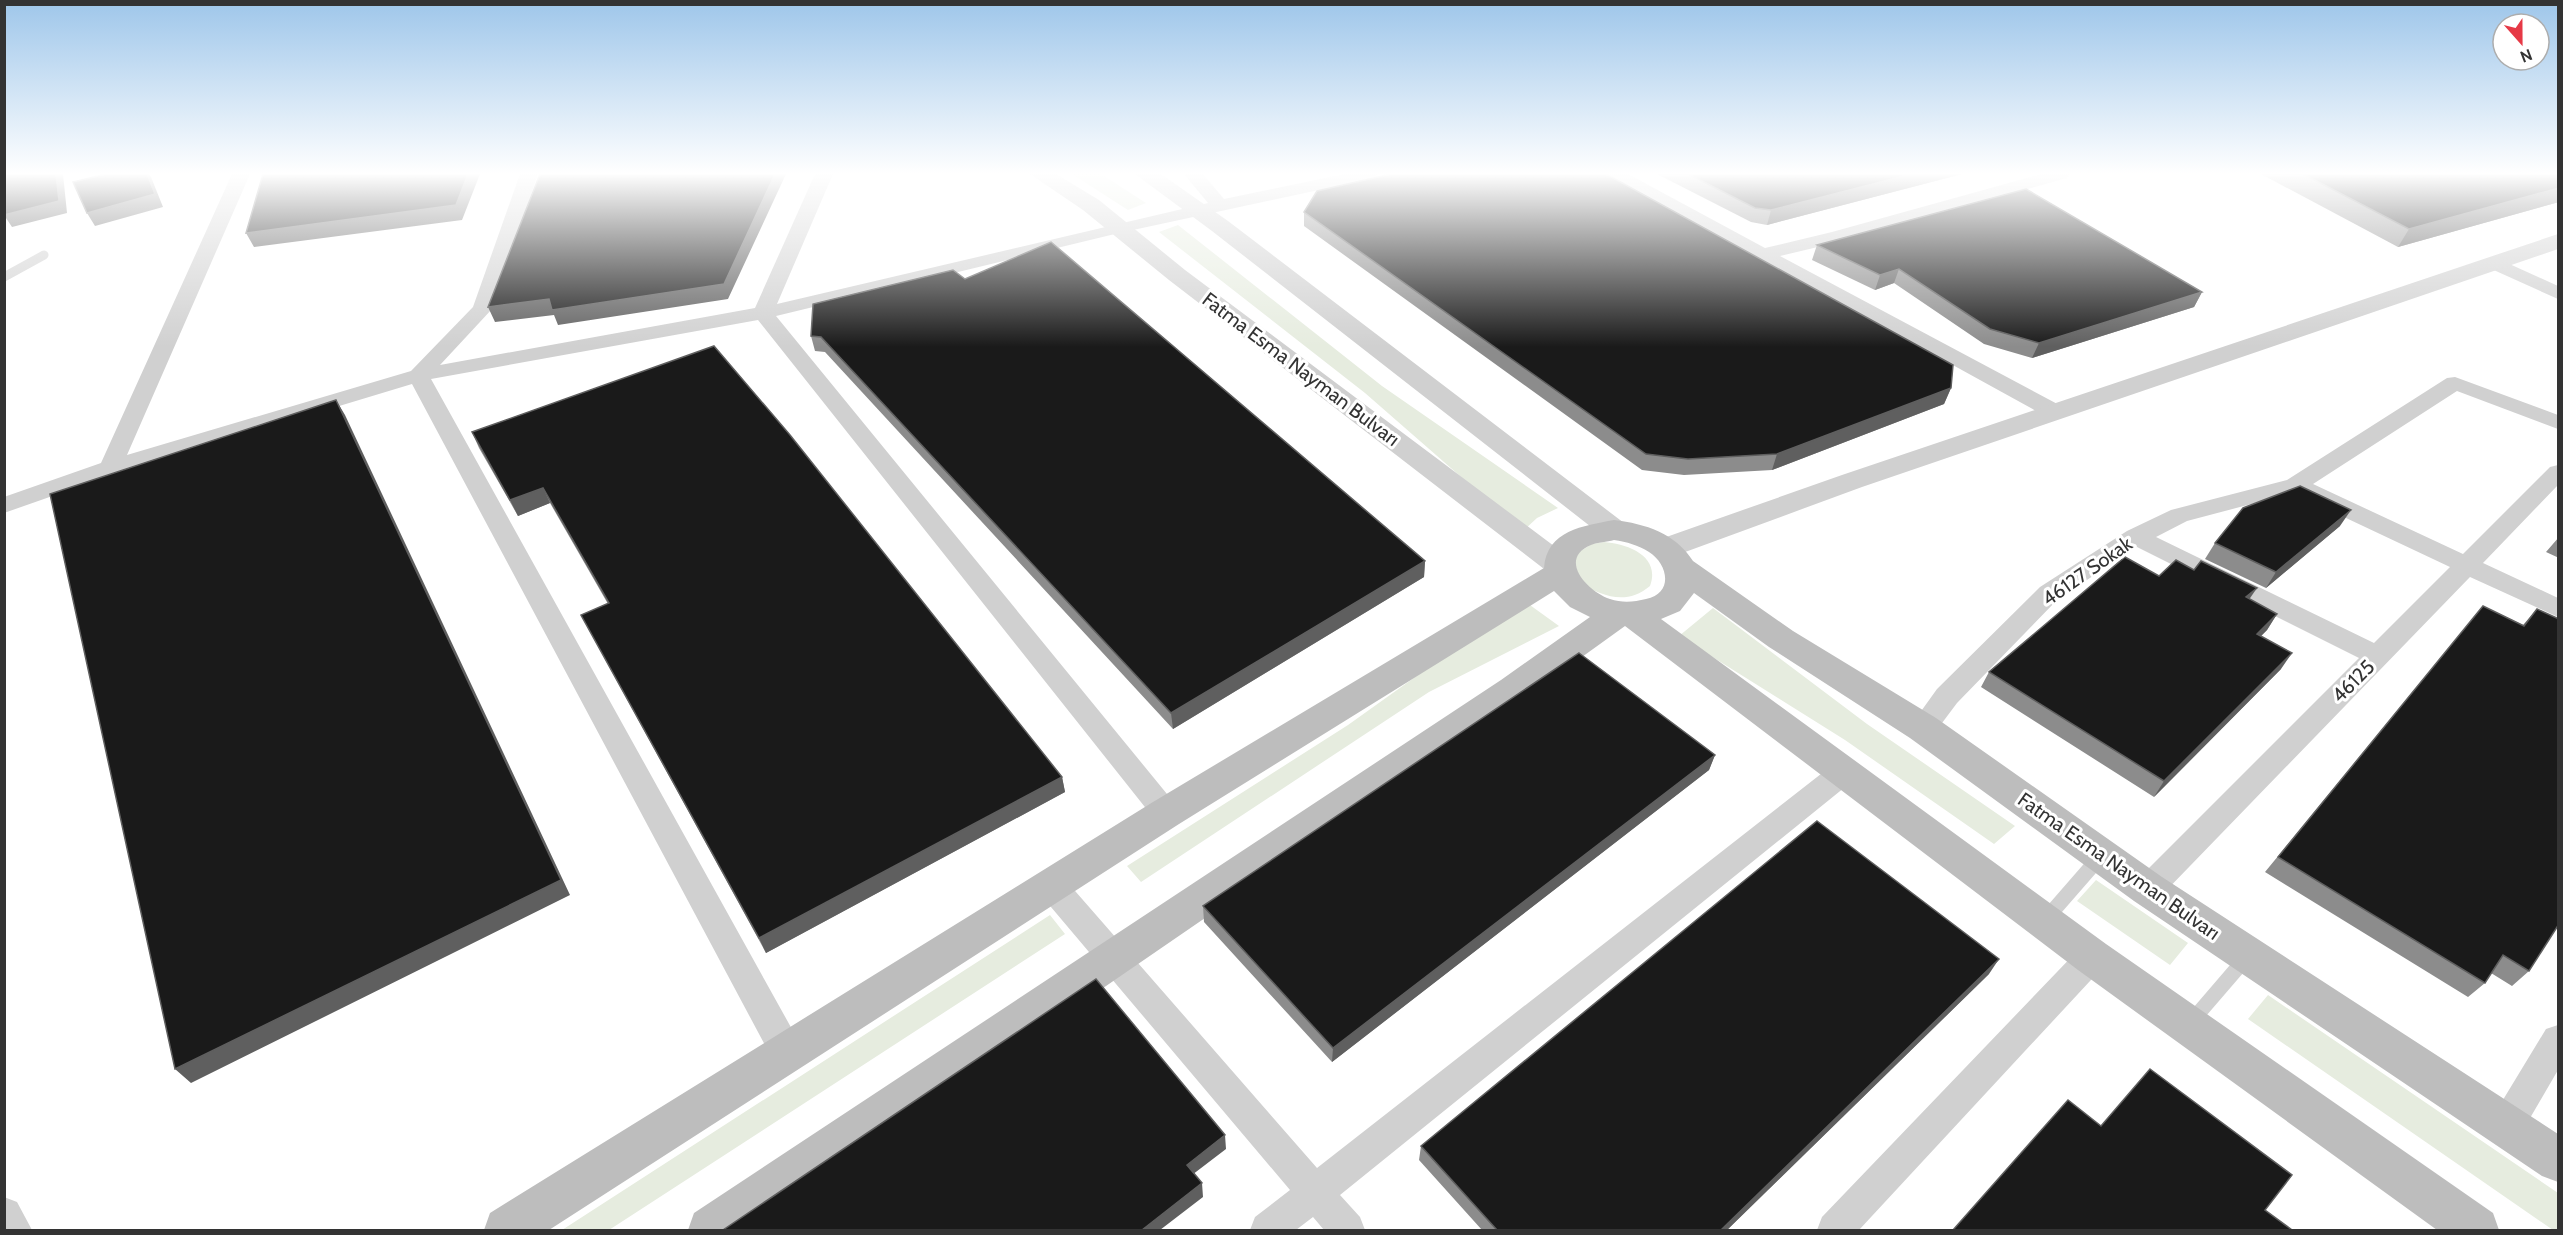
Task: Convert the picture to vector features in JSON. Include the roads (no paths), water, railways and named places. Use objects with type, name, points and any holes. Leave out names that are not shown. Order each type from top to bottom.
[{"type":"main road","points":[[1614,530],[1641,536],[1674,558],[1683,583],[1678,595],[1667,605],[1651,612],[1626,614],[1598,608],[1580,599],[1566,586],[1559,569],[1561,554],[1575,539],[1597,531],[1614,530]]},
{"type":"main road","name":"Fatma Esma Nayman Bulvarı","points":[[1674,558],[1781,639],[1923,728],[2148,889],[2559,1161]]},
{"type":"main road","points":[[507,1230],[786,1051],[1559,569]]},
{"type":"main road","points":[[1626,614],[1845,771],[2092,957],[2473,1230]]},
{"type":"main road","points":[[711,1230],[1626,614]]},
{"type":"street","points":[[111,468],[216,232]]},
{"type":"street","points":[[418,375],[482,309],[509,232]]},
{"type":"street","points":[[763,313],[799,232]]},
{"type":"street","points":[[4,505],[111,468],[418,375],[763,313],[1100,232]]},
{"type":"street","name":"Fatma Esma Nayman Bulvarı","points":[[1125,232],[1559,569]]},
{"type":"street","points":[[1238,232],[1614,530]]},
{"type":"street","points":[[1722,232],[2055,412]]},
{"type":"street","points":[[1763,254],[1855,232]]},
{"type":"street","points":[[1674,558],[2055,412],[2559,241]]},
{"type":"street","points":[[2494,263],[2559,293]]},
{"type":"street","points":[[763,313],[1166,813]]},
{"type":"street","points":[[418,375],[786,1051]]},
{"type":"street","name":"46127 Sokak","points":[[1923,728],[1947,696],[2049,593],[2136,537],[2179,515],[2295,485],[2455,384],[2559,423]]},
{"type":"street","name":"46125","points":[[2148,889],[2559,472]]},
{"type":"street","points":[[2295,485],[2559,608]]},
{"type":"street","points":[[2136,537],[2377,656]]},
{"type":"street","points":[[1268,1230],[1845,771]]},
{"type":"street","points":[[1051,885],[1347,1230]]},
{"type":"street","points":[[1835,1230],[2092,957]]},
{"type":"street","points":[[2507,1125],[2559,1040]]},
{"type":"street","points":[[4,1215],[14,1230]]},
{"type":"lane","points":[[4,277],[44,255]]},
{"type":"lane","points":[[2044,921],[2101,856]]},
{"type":"lane","points":[[2188,1026],[2248,955]]}]
